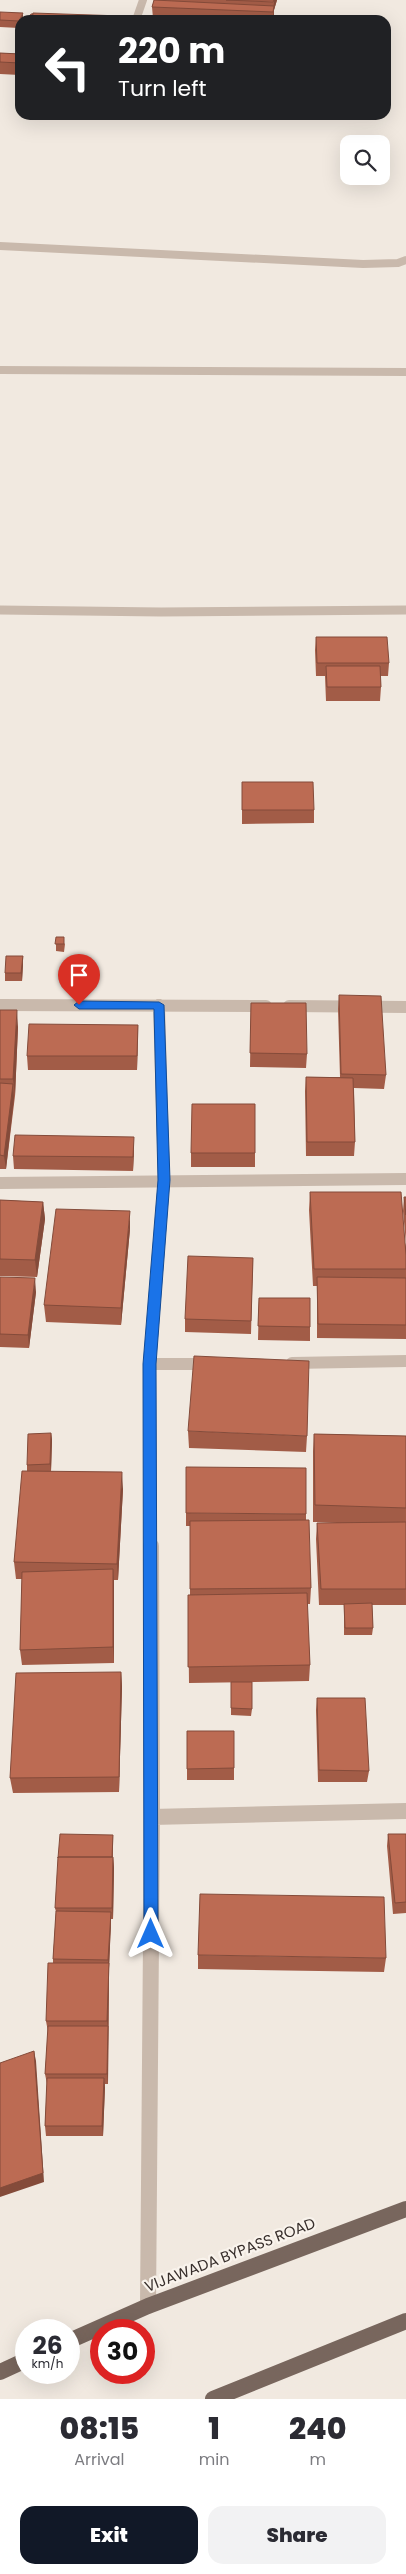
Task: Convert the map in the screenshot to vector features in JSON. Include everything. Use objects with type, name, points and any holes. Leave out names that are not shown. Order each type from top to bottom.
[{"type":"main road","name":"VIJAWADA BYPASS ROAD","points":[[80,2336],[148,2306],[406,2209]]},
{"type":"main road","points":[[213,2399],[406,2321]]},
{"type":"main road","points":[[0,2372],[15,2365]]},
{"type":"street","points":[[138,15],[143,0]]},
{"type":"street","points":[[0,246],[363,264],[398,263],[406,260]]},
{"type":"street","points":[[0,370],[406,372]]},
{"type":"street","points":[[0,610],[171,612],[406,610]]},
{"type":"street","points":[[0,1005],[406,1007]]},
{"type":"street","points":[[148,2306],[152,1817],[150,1364],[164,1180],[159,1005]]},
{"type":"street","points":[[0,1182],[406,1179]]},
{"type":"street","points":[[278,1363],[406,1361]]},
{"type":"street","points":[[150,1364],[228,1363]]},
{"type":"street","points":[[152,1817],[406,1812]]},
{"type":"building","points":[[154,0],[274,6],[273,12],[152,7]]},
{"type":"building","points":[[226,0],[274,0],[273,2]]},
{"type":"building","points":[[0,12],[23,13],[22,15],[15,15],[15,21],[0,20]]},
{"type":"building","points":[[33,13],[92,15],[32,15]]},
{"type":"building","points":[[0,53],[15,54],[15,63],[0,62]]},
{"type":"building","points":[[316,637],[387,637],[389,663],[317,663]]},
{"type":"building","points":[[326,666],[380,666],[381,687],[327,687]]},
{"type":"building","points":[[242,782],[313,782],[314,810],[242,810]]},
{"type":"building","points":[[56,937],[64,937],[64,944],[55,944]]},
{"type":"building","points":[[6,956],[23,956],[21,973],[5,973]]},
{"type":"building","points":[[339,995],[381,996],[386,1075],[341,1074]]},
{"type":"building","points":[[251,1003],[306,1003],[307,1054],[250,1053]]},
{"type":"building","points":[[0,1010],[17,1010],[13,1079],[0,1079]]},
{"type":"building","points":[[29,1024],[138,1025],[137,1056],[27,1056]]},
{"type":"building","points":[[306,1077],[353,1078],[355,1142],[307,1142]]},
{"type":"building","points":[[0,1083],[13,1084],[4,1156],[0,1155]]},
{"type":"building","points":[[192,1104],[255,1104],[255,1153],[191,1153]]},
{"type":"building","points":[[15,1135],[134,1137],[133,1157],[13,1156]]},
{"type":"building","points":[[310,1192],[401,1192],[406,1269],[314,1269]]},
{"type":"building","points":[[404,1197],[406,1197],[406,1215]]},
{"type":"building","points":[[0,1200],[43,1202],[35,1260],[0,1259]]},
{"type":"building","points":[[56,1209],[130,1211],[121,1308],[44,1305]]},
{"type":"building","points":[[188,1256],[253,1258],[251,1321],[185,1319]]},
{"type":"building","points":[[0,1277],[35,1278],[28,1335],[0,1334]]},
{"type":"building","points":[[317,1277],[406,1278],[406,1325],[318,1324]]},
{"type":"building","points":[[259,1298],[310,1298],[310,1327],[258,1326]]},
{"type":"building","points":[[194,1356],[309,1361],[307,1436],[188,1431]]},
{"type":"building","points":[[51,1433],[50,1464],[27,1465],[28,1434]]},
{"type":"building","points":[[314,1434],[406,1436],[406,1508],[315,1505]]},
{"type":"building","points":[[186,1467],[306,1468],[306,1514],[186,1513]]},
{"type":"building","points":[[22,1471],[122,1472],[117,1564],[14,1562]]},
{"type":"building","points":[[309,1520],[311,1588],[190,1589],[190,1521]]},
{"type":"building","points":[[406,1522],[406,1589],[321,1589],[317,1523]]},
{"type":"building","points":[[113,1569],[113,1647],[20,1650],[22,1572]]},
{"type":"building","points":[[307,1593],[310,1665],[188,1667],[188,1595]]},
{"type":"building","points":[[372,1603],[373,1628],[345,1628],[344,1604]]},
{"type":"building","points":[[121,1672],[119,1777],[10,1778],[16,1673]]},
{"type":"building","points":[[231,1682],[252,1682],[252,1709],[231,1708]]},
{"type":"building","points":[[317,1698],[365,1698],[369,1771],[319,1770]]},
{"type":"building","points":[[187,1731],[234,1731],[234,1768],[187,1769]]},
{"type":"building","points":[[60,1834],[113,1835],[112,1857],[58,1857]]},
{"type":"building","points":[[388,1834],[406,1834],[406,1902],[395,1903]]},
{"type":"building","points":[[58,1857],[113,1857],[112,1908],[55,1908]]},
{"type":"building","points":[[200,1894],[384,1897],[386,1958],[198,1955]]},
{"type":"building","points":[[56,1911],[111,1912],[108,1960],[53,1959]]},
{"type":"building","points":[[48,1963],[109,1963],[107,2021],[46,2021]]},
{"type":"building","points":[[48,2026],[108,2026],[107,2074],[45,2074]]},
{"type":"building","points":[[34,2051],[43,2173],[0,2188],[0,2063]]},
{"type":"building","points":[[47,2078],[104,2078],[102,2126],[45,2126]]},
{"type":"route","points":[[79,1005],[159,1005],[164,1180],[150,1364],[151,1934]]}]
